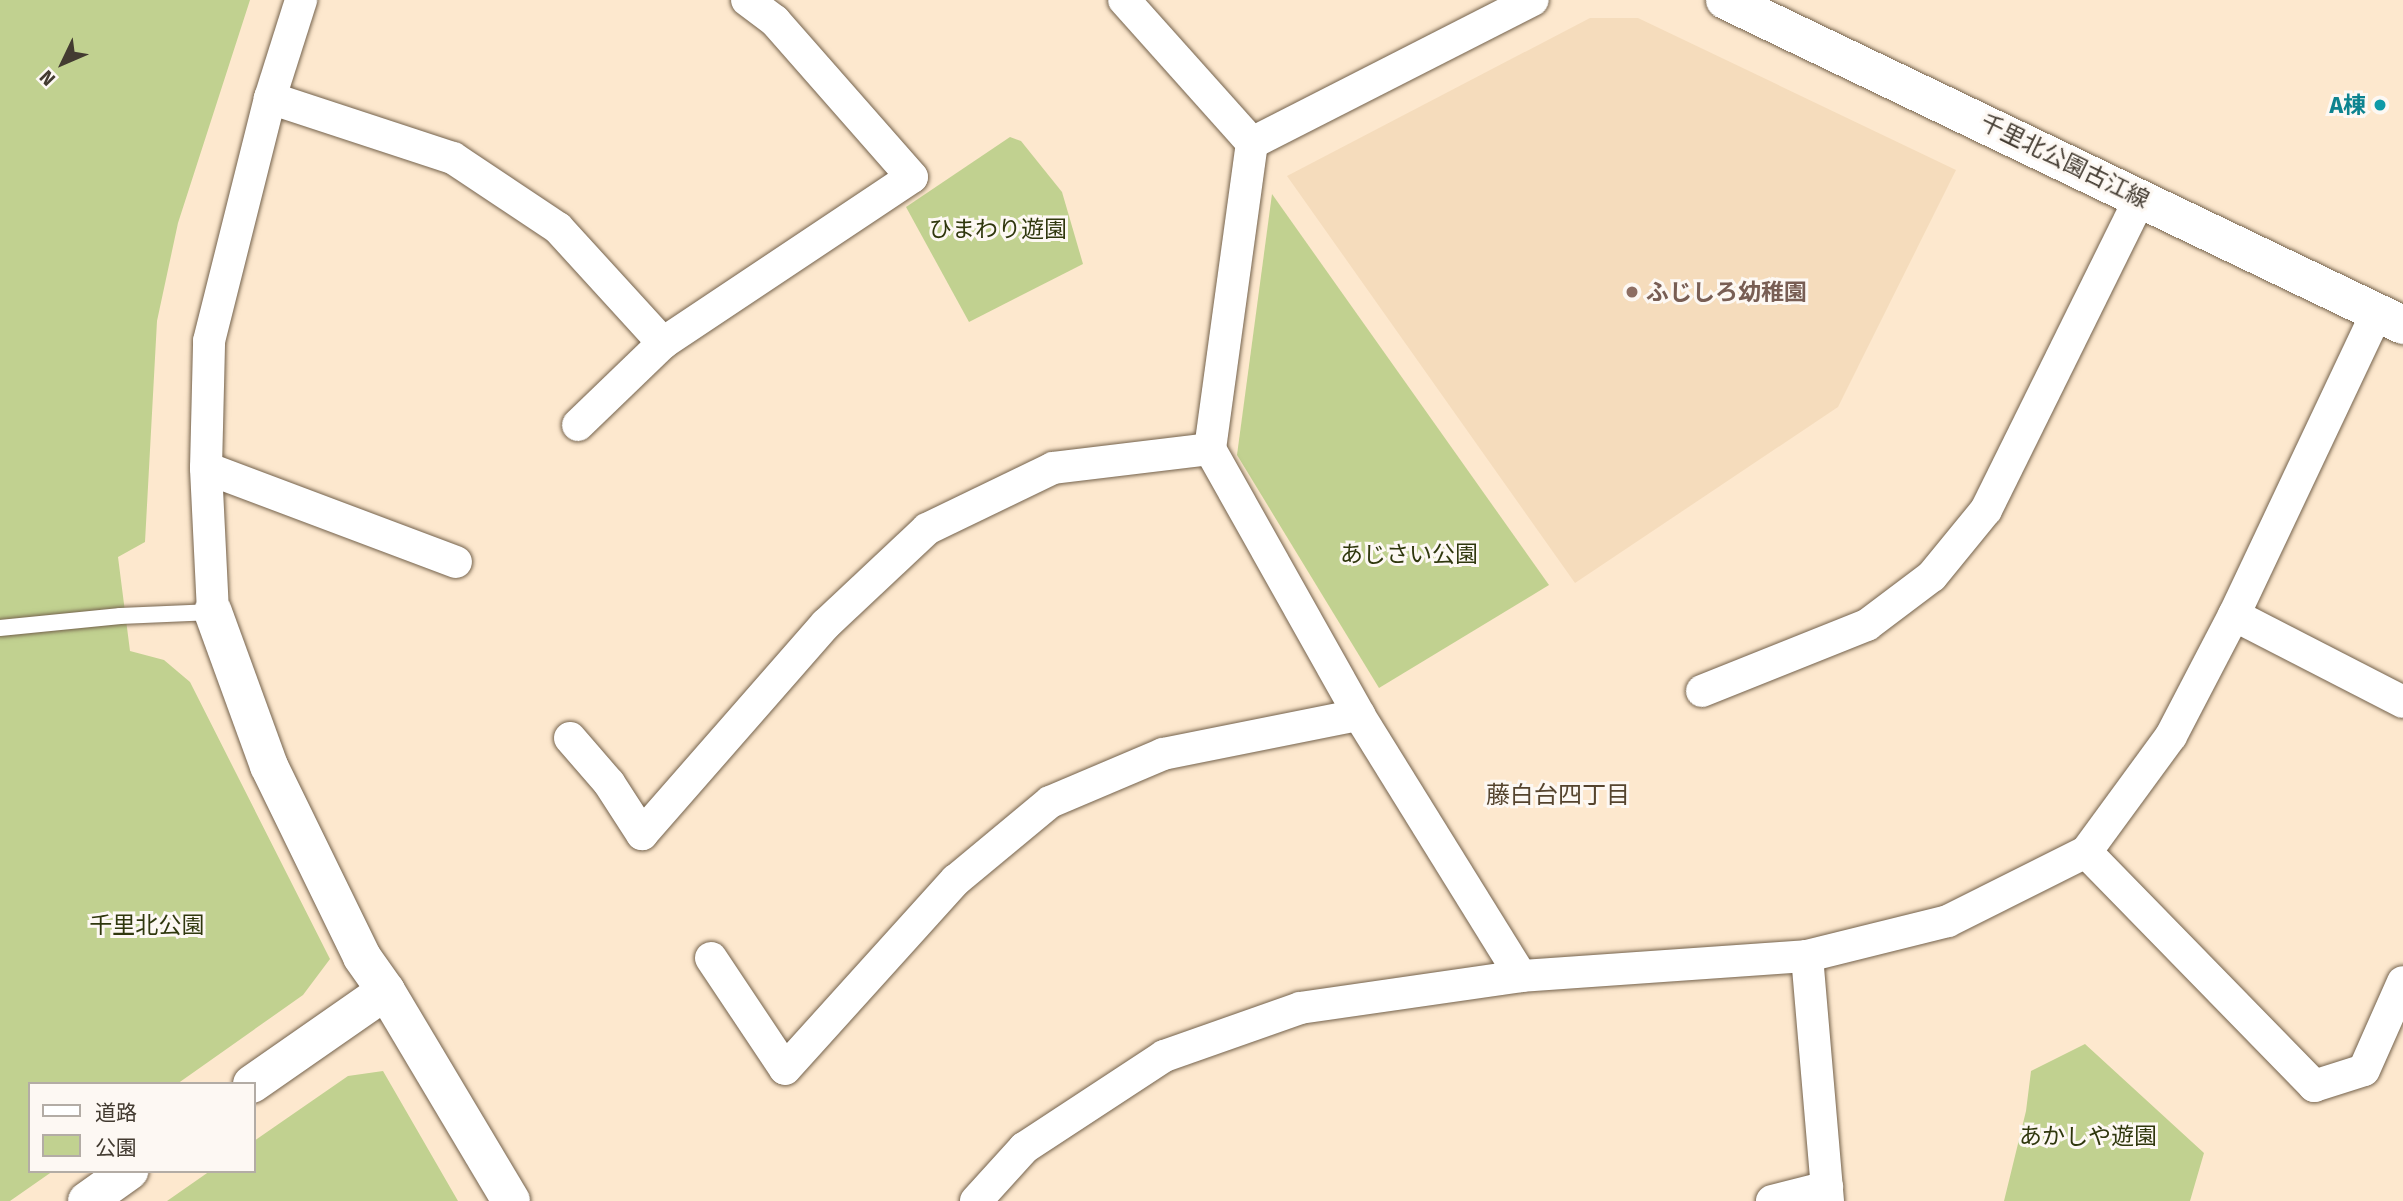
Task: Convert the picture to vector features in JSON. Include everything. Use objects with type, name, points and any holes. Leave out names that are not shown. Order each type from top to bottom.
[{"type":"street","points":[[301,0],[270,98],[209,341],[206,468],[213,612],[269,766],[362,957],[386,991],[511,1201]]},
{"type":"street","points":[[578,425],[663,344],[912,177],[775,21],[747,0]]},
{"type":"street","points":[[1124,0],[1252,143],[1210,449],[1359,715],[1521,976]]},
{"type":"street","points":[[1252,143],[1532,0]]},
{"type":"street","name":"千里北公園古江線","points":[[1724,0],[2390,319]]},
{"type":"street","points":[[270,98],[453,158],[558,229],[663,344]]},
{"type":"street","points":[[1702,691],[1867,625],[1932,576],[1986,510],[2140,198]]},
{"type":"street","points":[[976,1201],[1024,1149],[1164,1056],[1300,1008],[1521,976],[1807,956],[1948,921],[2086,852],[2171,736],[2390,319]]},
{"type":"street","points":[[570,738],[609,783],[642,834],[826,624],[927,528],[1053,468],[1210,449]]},
{"type":"street","points":[[206,468],[456,562]]},
{"type":"street","points":[[2234,615],[2403,702]]},
{"type":"street","points":[[711,958],[785,1069],[956,880],[1050,802],[1163,754],[1359,715]]},
{"type":"street","points":[[2086,852],[2314,1086],[2364,1070],[2403,982]]},
{"type":"street","points":[[1772,1201],[1827,1194],[1807,956]]},
{"type":"street","points":[[255,1082],[386,991]]},
{"type":"street","points":[[87,1201],[126,1173]]},
{"type":"lane","points":[[0,628],[120,616],[213,612]]},
{"type":"shaded area","name":"ふじしろ幼稚園","points":[[1590,18],[1638,18],[1956,170],[1838,407],[1575,583],[1287,176]]},
{"type":"green space","name":"千里北公園","points":[[0,0],[250,0],[178,223],[157,321],[145,542],[118,557],[130,651],[164,660],[190,682],[330,959],[303,995],[180,1082],[28,1082],[28,1173],[50,1173],[10,1201],[0,1201]]},
{"type":"green space","name":"ひまわり遊園","points":[[1010,137],[1021,141],[1062,192],[1083,264],[969,322],[906,207]]},
{"type":"green space","name":"あじさい公園","points":[[1272,194],[1549,585],[1379,688],[1237,455]]},
{"type":"green space","name":"あかしや遊園","points":[[2085,1044],[2204,1153],[2190,1201],[2004,1201],[2026,1111],[2031,1071]]},
{"type":"green space","points":[[383,1071],[458,1201],[167,1201],[207,1173],[256,1173],[256,1140],[348,1076]]},
{"type":"place","name":"A棟","points":[[2380,105]]},
{"type":"place","name":"ふじしろ幼稚園","points":[[1632,292]]},
{"type":"district","name":"藤白台四丁目","points":[[1558,796]]}]
